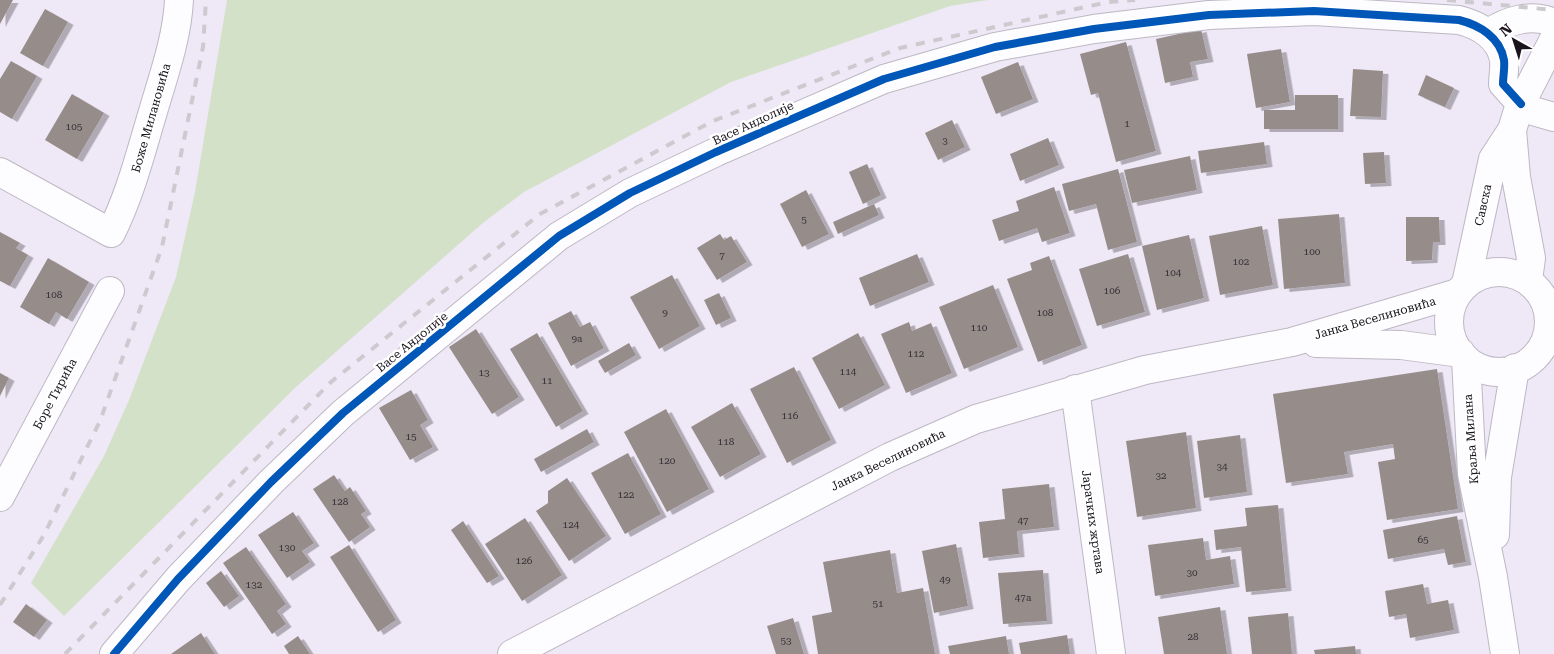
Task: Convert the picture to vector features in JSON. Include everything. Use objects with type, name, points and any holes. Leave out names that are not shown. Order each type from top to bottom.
[{"type":"street","name":"Боже Милановића","points":[[0,172],[111,233],[127,202],[172,46],[178,0]]},
{"type":"street","name":"Васе Андолије","points":[[114,654],[178,579],[271,482],[343,413],[559,236],[630,193],[798,115],[884,79],[995,48],[1094,29],[1200,16],[1314,11],[1459,20],[1476,25],[1489,33]]},
{"type":"street","points":[[1541,290],[1513,274],[1496,272],[1480,275],[1462,289],[1452,306],[1449,320],[1451,335],[1464,356],[1480,368],[1495,371],[1516,368],[1526,364],[1549,346],[1549,318],[1546,305],[1531,258],[1516,177],[1517,113],[1503,84],[1504,57],[1489,33],[1502,24],[1522,19],[1545,19],[1554,23]]},
{"type":"street","name":"Савска","points":[[1462,289],[1493,159],[1554,39]]},
{"type":"street","points":[[1517,113],[1554,117]]},
{"type":"street","name":"Јанка Веселиновића","points":[[512,654],[890,457],[976,419],[1145,370],[1292,342],[1418,306],[1462,289]]},
{"type":"street","name":"Боре Тирића","points":[[0,497],[110,291]]},
{"type":"street","name":"Јанка Веселиновића","points":[[1292,342],[1401,345],[1464,356]]},
{"type":"street","name":"Краља Милана","points":[[1464,356],[1472,474],[1493,577],[1505,654]]},
{"type":"street","name":"Краља Милана","points":[[1493,577],[1497,477],[1516,368]]},
{"type":"street","name":"Јарачких жртава","points":[[1075,389],[1111,654]]},
{"type":"green space","points":[[227,0],[988,0],[950,6],[731,82],[524,192],[484,222],[296,387],[64,616],[31,583],[104,456],[129,400],[176,277],[195,192]]},
{"type":"building","points":[[0,0],[13,0],[0,24]]},
{"type":"building","points":[[45,9],[68,22],[43,66],[20,53]]},
{"type":"building","points":[[1201,29],[1208,59],[1190,62],[1193,77],[1165,83],[1156,39]]},
{"type":"building","points":[[1126,42],[1156,151],[1116,162],[1098,93],[1091,95],[1080,54]]},
{"type":"building","points":[[1281,49],[1290,102],[1256,108],[1247,54]]},
{"type":"building","points":[[11,61],[37,76],[12,119],[0,112],[0,79]]},
{"type":"building","points":[[1018,62],[1033,99],[996,114],[981,77]]},
{"type":"building","points":[[1353,69],[1383,71],[1381,117],[1350,116]]},
{"type":"building","points":[[1426,75],[1454,88],[1445,107],[1418,95]]},
{"type":"building","points":[[72,94],[104,113],[77,159],[45,140]]},
{"type":"building","points":[[1295,95],[1338,95],[1338,129],[1264,129],[1264,110],[1295,110]]},
{"type":"building","points":[[952,120],[965,147],[938,160],[925,133]]},
{"type":"building","points":[[1048,138],[1059,165],[1020,181],[1010,154]]},
{"type":"building","points":[[1264,142],[1267,164],[1201,173],[1198,151]]},
{"type":"building","points":[[1384,152],[1386,183],[1365,184],[1363,153]]},
{"type":"building","points":[[1190,156],[1197,190],[1132,203],[1124,170]]},
{"type":"building","points":[[867,164],[881,195],[863,204],[849,172]]},
{"type":"building","points":[[1118,169],[1137,242],[1108,250],[1096,204],[1069,211],[1062,184]]},
{"type":"building","points":[[1054,187],[1070,233],[1042,242],[1037,228],[999,241],[992,220],[1019,211],[1016,201]]},
{"type":"building","points":[[806,190],[829,234],[802,247],[780,204]]},
{"type":"building","points":[[874,204],[879,215],[838,234],[833,222]]},
{"type":"building","points":[[1339,214],[1345,283],[1284,289],[1278,219]]},
{"type":"building","points":[[1406,217],[1439,217],[1440,242],[1433,242],[1432,260],[1406,261]]},
{"type":"building","points":[[1262,226],[1273,285],[1220,295],[1209,236]]},
{"type":"building","points":[[0,232],[20,243],[16,248],[28,255],[10,286],[0,281]]},
{"type":"building","points":[[720,234],[724,240],[731,236],[747,262],[717,280],[697,248]]},
{"type":"building","points":[[1189,235],[1204,298],[1157,310],[1142,246]]},
{"type":"building","points":[[917,254],[929,282],[870,306],[859,278]]},
{"type":"building","points":[[1128,254],[1145,312],[1097,326],[1079,269]]},
{"type":"building","points":[[1049,256],[1082,345],[1038,362],[1007,279],[1032,270],[1030,263]]},
{"type":"building","points":[[48,258],[89,282],[67,319],[56,312],[49,324],[20,307]]},
{"type":"building","points":[[672,275],[700,326],[659,349],[630,297]]},
{"type":"building","points":[[993,285],[1018,347],[964,369],[939,307]]},
{"type":"building","points":[[719,293],[731,318],[716,325],[704,300]]},
{"type":"building","points":[[571,311],[580,327],[590,322],[604,348],[571,366],[548,323]]},
{"type":"building","points":[[909,322],[912,331],[931,323],[952,373],[906,393],[881,334]]},
{"type":"building","points":[[476,329],[519,397],[492,414],[449,347]]},
{"type":"building","points":[[537,333],[583,411],[556,427],[510,349]]},
{"type":"building","points":[[858,333],[885,385],[839,409],[812,358]]},
{"type":"building","points":[[629,343],[636,355],[605,373],[598,361]]},
{"type":"building","points":[[794,367],[831,440],[787,463],[750,389]]},
{"type":"building","points":[[1437,369],[1458,509],[1387,520],[1378,462],[1395,459],[1393,444],[1344,452],[1348,474],[1286,483],[1273,394]]},
{"type":"building","points":[[0,373],[9,378],[0,396]]},
{"type":"building","points":[[411,390],[428,420],[420,425],[433,447],[410,460],[379,408]]},
{"type":"building","points":[[732,403],[761,454],[720,477],[691,427]]},
{"type":"building","points":[[666,409],[709,489],[667,512],[624,432]]},
{"type":"building","points":[[587,429],[594,442],[541,472],[534,459]]},
{"type":"building","points":[[1186,432],[1196,508],[1137,517],[1126,441]]},
{"type":"building","points":[[1240,435],[1247,492],[1204,498],[1197,441]]},
{"type":"building","points":[[628,453],[661,514],[625,534],[591,473]]},
{"type":"building","points":[[334,475],[345,491],[350,487],[366,511],[361,514],[370,527],[349,542],[313,489]]},
{"type":"building","points":[[567,478],[606,536],[569,561],[536,511],[548,503],[548,491]]},
{"type":"building","points":[[1049,484],[1054,527],[1017,531],[1019,554],[983,558],[979,522],[1005,519],[1002,489]]},
{"type":"building","points":[[1278,505],[1286,588],[1246,592],[1241,547],[1216,550],[1214,530],[1247,526],[1245,508]]},
{"type":"building","points":[[293,512],[314,543],[302,551],[310,562],[287,578],[258,535]]},
{"type":"building","points":[[1457,516],[1466,562],[1448,565],[1444,549],[1388,559],[1383,530]]},
{"type":"building","points":[[525,518],[562,575],[522,601],[485,544]]},
{"type":"building","points":[[463,521],[499,576],[487,583],[451,530]]},
{"type":"building","points":[[1203,538],[1206,560],[1230,556],[1234,584],[1155,596],[1148,545]]},
{"type":"building","points":[[956,544],[968,606],[934,613],[922,551]]},
{"type":"building","points":[[349,545],[396,620],[378,632],[330,557]]},
{"type":"building","points":[[246,547],[286,604],[277,611],[286,624],[272,634],[223,563]]},
{"type":"building","points":[[890,550],[897,593],[923,588],[935,654],[818,654],[812,616],[832,612],[823,562]]},
{"type":"building","points":[[1043,570],[1047,621],[1003,624],[998,573]]},
{"type":"building","points":[[221,571],[239,596],[224,607],[206,583]]},
{"type":"building","points":[[1423,584],[1427,604],[1448,600],[1454,630],[1410,638],[1406,614],[1389,617],[1385,591]]},
{"type":"building","points":[[26,604],[47,620],[34,637],[13,622]]},
{"type":"building","points":[[1220,607],[1227,654],[1164,654],[1158,617]]},
{"type":"building","points":[[1288,613],[1292,654],[1252,654],[1248,617]]},
{"type":"building","points":[[793,618],[804,654],[776,654],[767,626]]},
{"type":"building","points":[[201,633],[215,654],[171,654]]},
{"type":"building","points":[[1067,635],[1070,654],[1021,654],[1019,643]]},
{"type":"building","points":[[298,636],[310,654],[289,654],[284,646]]},
{"type":"building","points":[[1006,636],[1009,654],[950,654],[948,646]]},
{"type":"building","points":[[1355,646],[1356,654],[1315,654],[1314,650]]},
{"type":"railway","points":[[0,605],[44,535],[100,421],[162,247],[203,47],[206,0]]},
{"type":"railway","points":[[65,654],[331,382],[540,214],[713,121],[900,48],[1108,2],[1135,0]]},
{"type":"railway","points":[[1447,0],[1554,10]]},
{"type":"cycle path","points":[[114,654],[178,579],[271,482],[343,413],[559,236],[630,193],[716,152],[884,79],[995,47],[1094,29],[1209,15],[1314,11],[1459,20],[1474,25],[1488,33],[1498,45],[1504,60],[1503,84],[1521,104]]}]
